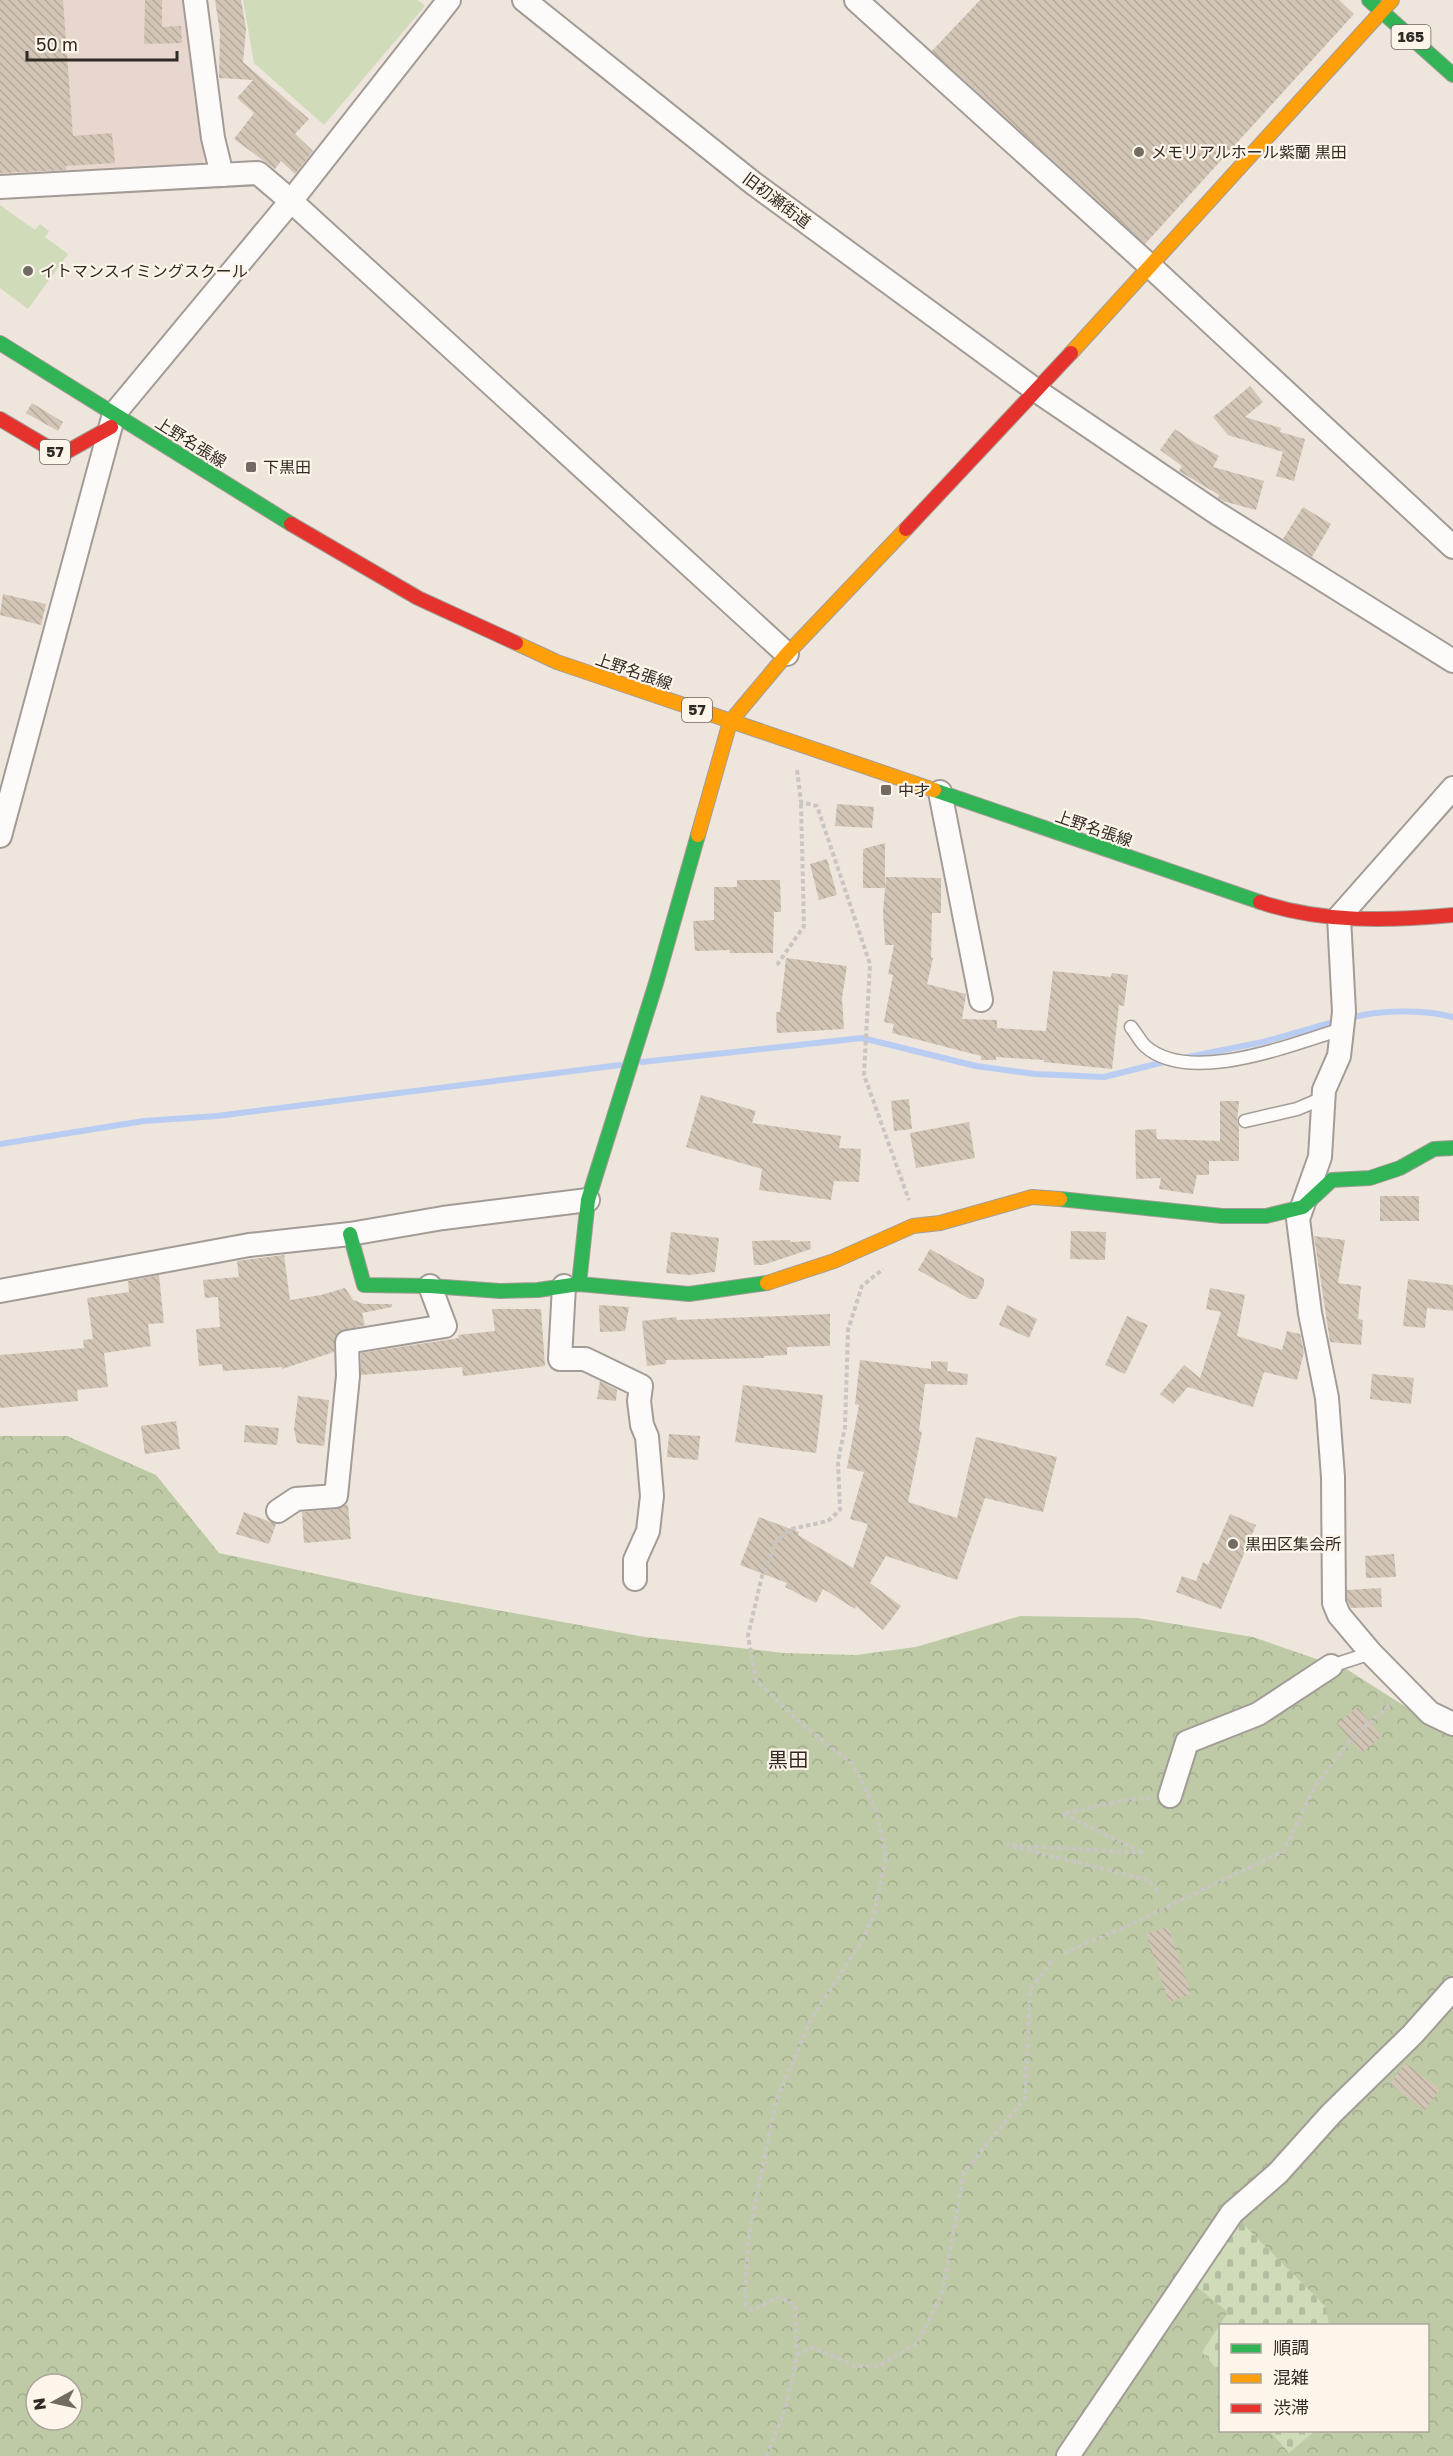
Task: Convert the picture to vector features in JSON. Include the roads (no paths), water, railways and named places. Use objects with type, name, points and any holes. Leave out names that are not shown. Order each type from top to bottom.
[{"type":"main road","name":"165","points":[[1369,0],[1453,75]]},
{"type":"main road","points":[[571,1285],[588,1200],[634,1053],[730,722],[787,654],[1036,391],[1392,0]]},
{"type":"main road","name":"上野名張線","points":[[0,343],[113,421],[418,598],[557,662],[1278,908],[1339,917],[1402,920],[1453,915]]},
{"type":"main road","name":"57","points":[[0,420],[61,455],[113,421]]},
{"type":"main road","points":[[350,1234],[364,1286],[430,1286],[500,1291],[538,1290],[571,1285],[689,1294],[761,1285],[834,1261],[913,1226],[940,1223],[1032,1197],[1082,1200],[1222,1216],[1266,1216],[1303,1207],[1332,1180],[1370,1178],[1400,1168],[1434,1149],[1453,1148]]},
{"type":"street","points":[[195,0],[213,138],[222,176]]},
{"type":"street","points":[[0,836],[113,421],[291,201],[449,0]]},
{"type":"street","name":"旧初瀬街道","points":[[524,0],[753,183],[1036,391],[1218,514],[1453,661]]},
{"type":"street","points":[[856,0],[1150,266],[1453,547]]},
{"type":"street","points":[[0,187],[258,174],[291,201],[787,654]]},
{"type":"street","points":[[1453,788],[1339,917],[1343,1021],[1339,1056],[1324,1090],[1320,1157],[1298,1219],[1310,1313],[1327,1398],[1333,1477],[1335,1603],[1339,1615],[1371,1653],[1407,1690],[1430,1713],[1453,1724]]},
{"type":"street","points":[[940,792],[981,1000]]},
{"type":"street","points":[[0,1291],[249,1245],[350,1234],[443,1218],[588,1200]]},
{"type":"street","points":[[571,1285],[560,1359],[585,1359],[641,1386],[639,1401],[642,1425],[647,1437],[652,1496],[648,1531],[635,1560],[635,1579]]},
{"type":"street","points":[[278,1511],[296,1499],[336,1496],[348,1376],[347,1342],[445,1326],[430,1286]]},
{"type":"street","points":[[1170,1796],[1186,1742],[1258,1714],[1330,1666]]},
{"type":"street","points":[[1068,2456],[1232,2213],[1278,2173],[1331,2114],[1412,2035],[1453,1989]]},
{"type":"lane","points":[[1131,1027],[1146,1046],[1165,1056],[1193,1064],[1211,1064],[1245,1056],[1343,1021]]},
{"type":"lane","points":[[1245,1121],[1297,1109],[1323,1098]]},
{"type":"lane","points":[[1330,1666],[1371,1653]]},
{"type":"waterway","points":[[1350,1018],[1401,1011],[1453,1017]]},
{"type":"waterway","points":[[1183,1058],[1263,1042],[1337,1021]]},
{"type":"waterway","points":[[642,1062],[862,1038],[976,1066],[1035,1074],[1104,1077],[1168,1061]]},
{"type":"waterway","points":[[0,1144],[144,1121],[217,1116],[620,1065]]},
{"type":"place","name":"メモリアルホール紫蘭 黒田","points":[[1139,152]]},
{"type":"place","name":"イトマンスイミングスクール","points":[[28,271]]},
{"type":"place","name":"下黒田","points":[[251,467]]},
{"type":"place","name":"中才","points":[[886,790]]},
{"type":"place","name":"黒田区集会所","points":[[1233,1544]]},
{"type":"district","name":"黒田","points":[[788,1760]]}]
